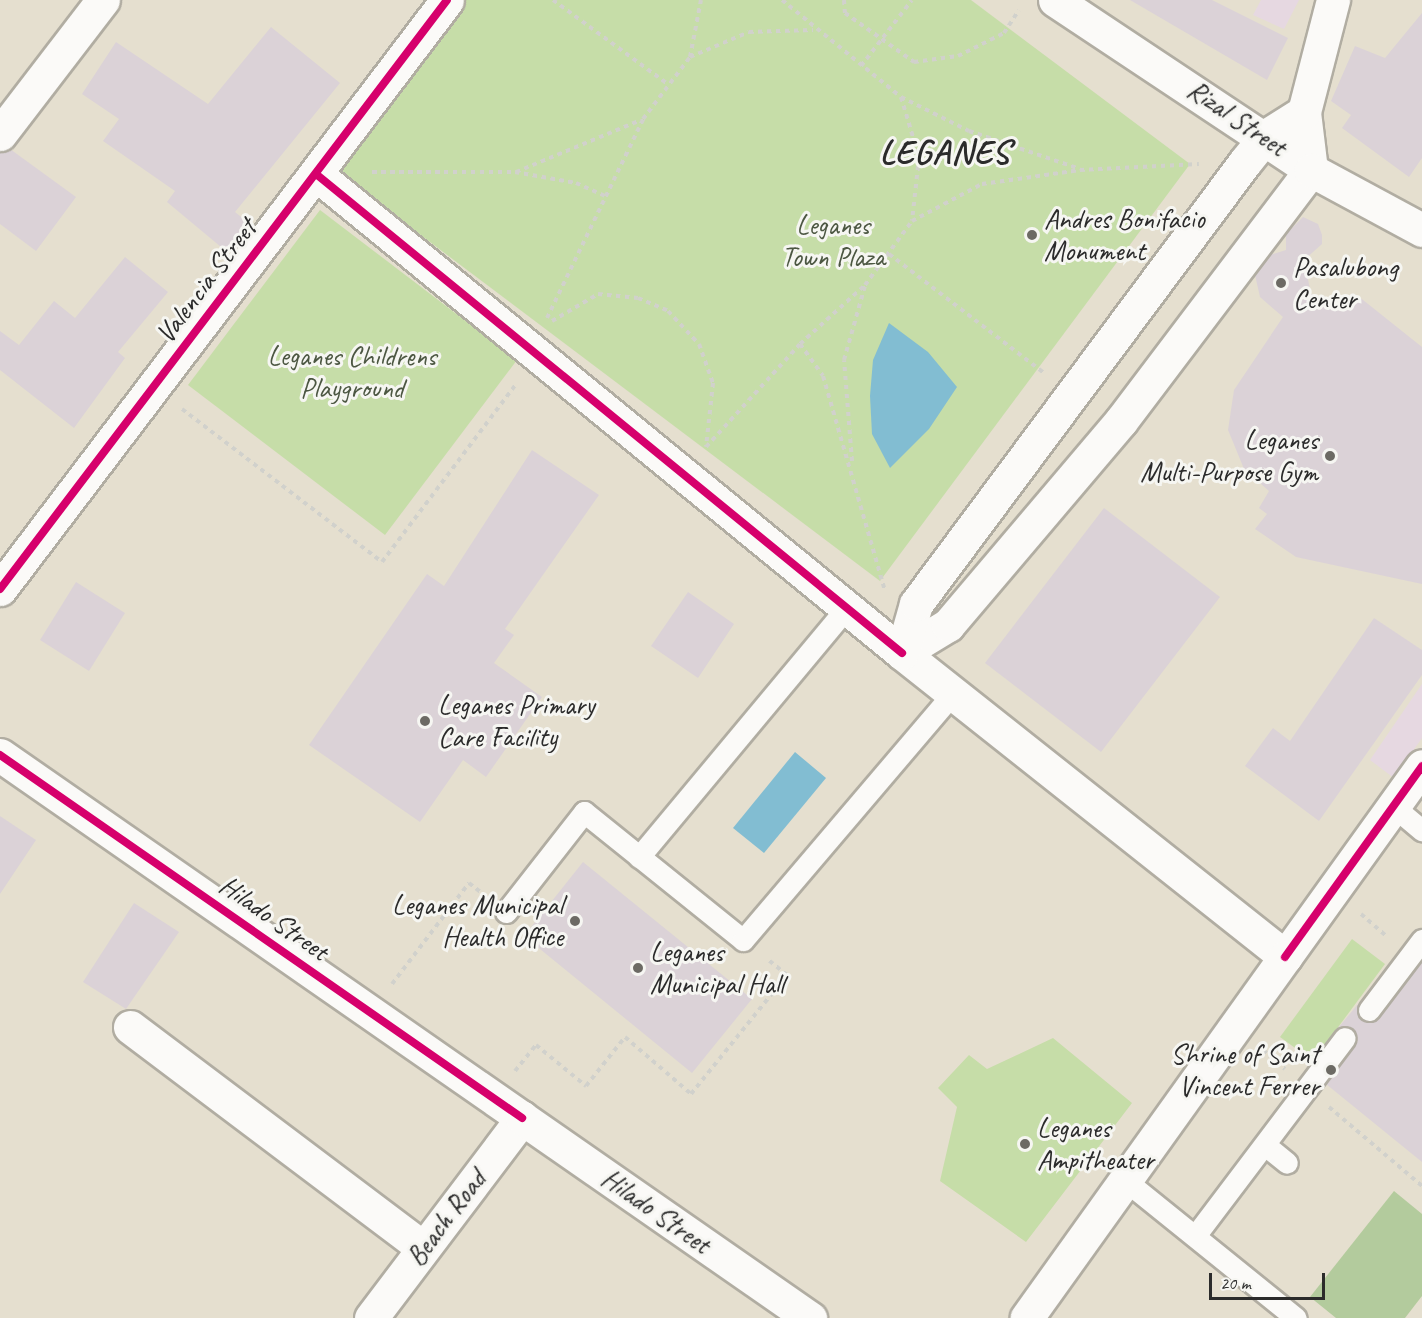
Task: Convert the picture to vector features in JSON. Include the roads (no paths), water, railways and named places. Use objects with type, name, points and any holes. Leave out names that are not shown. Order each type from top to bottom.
[{"type":"main road","points":[[0,134],[103,0]]},
{"type":"main road","name":"Valencia Street","points":[[0,589],[447,0]]},
{"type":"main road","name":"Rizal Street","points":[[1055,0],[1266,136],[1311,170],[1422,230]]},
{"type":"main road","points":[[902,653],[948,625],[971,599],[1121,421],[1311,170],[1304,112],[1333,0]]},
{"type":"main road","points":[[902,653],[916,604],[1266,136],[1304,112]]},
{"type":"main road","points":[[316,174],[845,610],[1285,957]]},
{"type":"main road","name":"Hilado Street","points":[[0,755],[810,1318]]},
{"type":"main road","points":[[1027,1318],[1422,766]]},
{"type":"main road","points":[[130,1028],[422,1247]]},
{"type":"main road","name":"Beach Road","points":[[371,1318],[422,1247],[522,1119]]},
{"type":"lane","points":[[639,857],[845,610]]},
{"type":"lane","points":[[506,912],[584,812],[743,940],[952,694]]},
{"type":"lane","points":[[1393,806],[1422,831]]},
{"type":"lane","points":[[1369,1010],[1416,948]]},
{"type":"lane","points":[[1195,1236],[1345,1038]]},
{"type":"lane","points":[[1265,1145],[1287,1163]]},
{"type":"lane","points":[[1126,1180],[1296,1318]]},
{"type":"water","points":[[889,323],[928,352],[957,387],[929,429],[890,468],[872,434],[870,396],[873,360]]},
{"type":"water","points":[[795,752],[826,778],[764,853],[733,828]]},
{"type":"place","name":"Andres Bonifacio Monument","points":[[1032,235]]},
{"type":"place","name":"Pasalubong Center","points":[[1281,283]]},
{"type":"place","name":"Leganes Multi-Purpose Gym","points":[[1330,456]]},
{"type":"place","name":"Leganes Primary Care Facility","points":[[425,721]]},
{"type":"place","name":"Leganes Municipal Health Office","points":[[575,921]]},
{"type":"place","name":"Leganes Municipal Hall","points":[[638,968]]},
{"type":"place","name":"Shrine of Saint Vincent Ferrer","points":[[1331,1070]]},
{"type":"place","name":"Leganes Ampitheater","points":[[1025,1144]]},
{"type":"district","name":"LEGANES","points":[[945,152]]},
{"type":"park label","name":"Leganes Town Plaza","points":[[833,241]]},
{"type":"park label","name":"Leganes Childrens Playground","points":[[352,372]]}]
